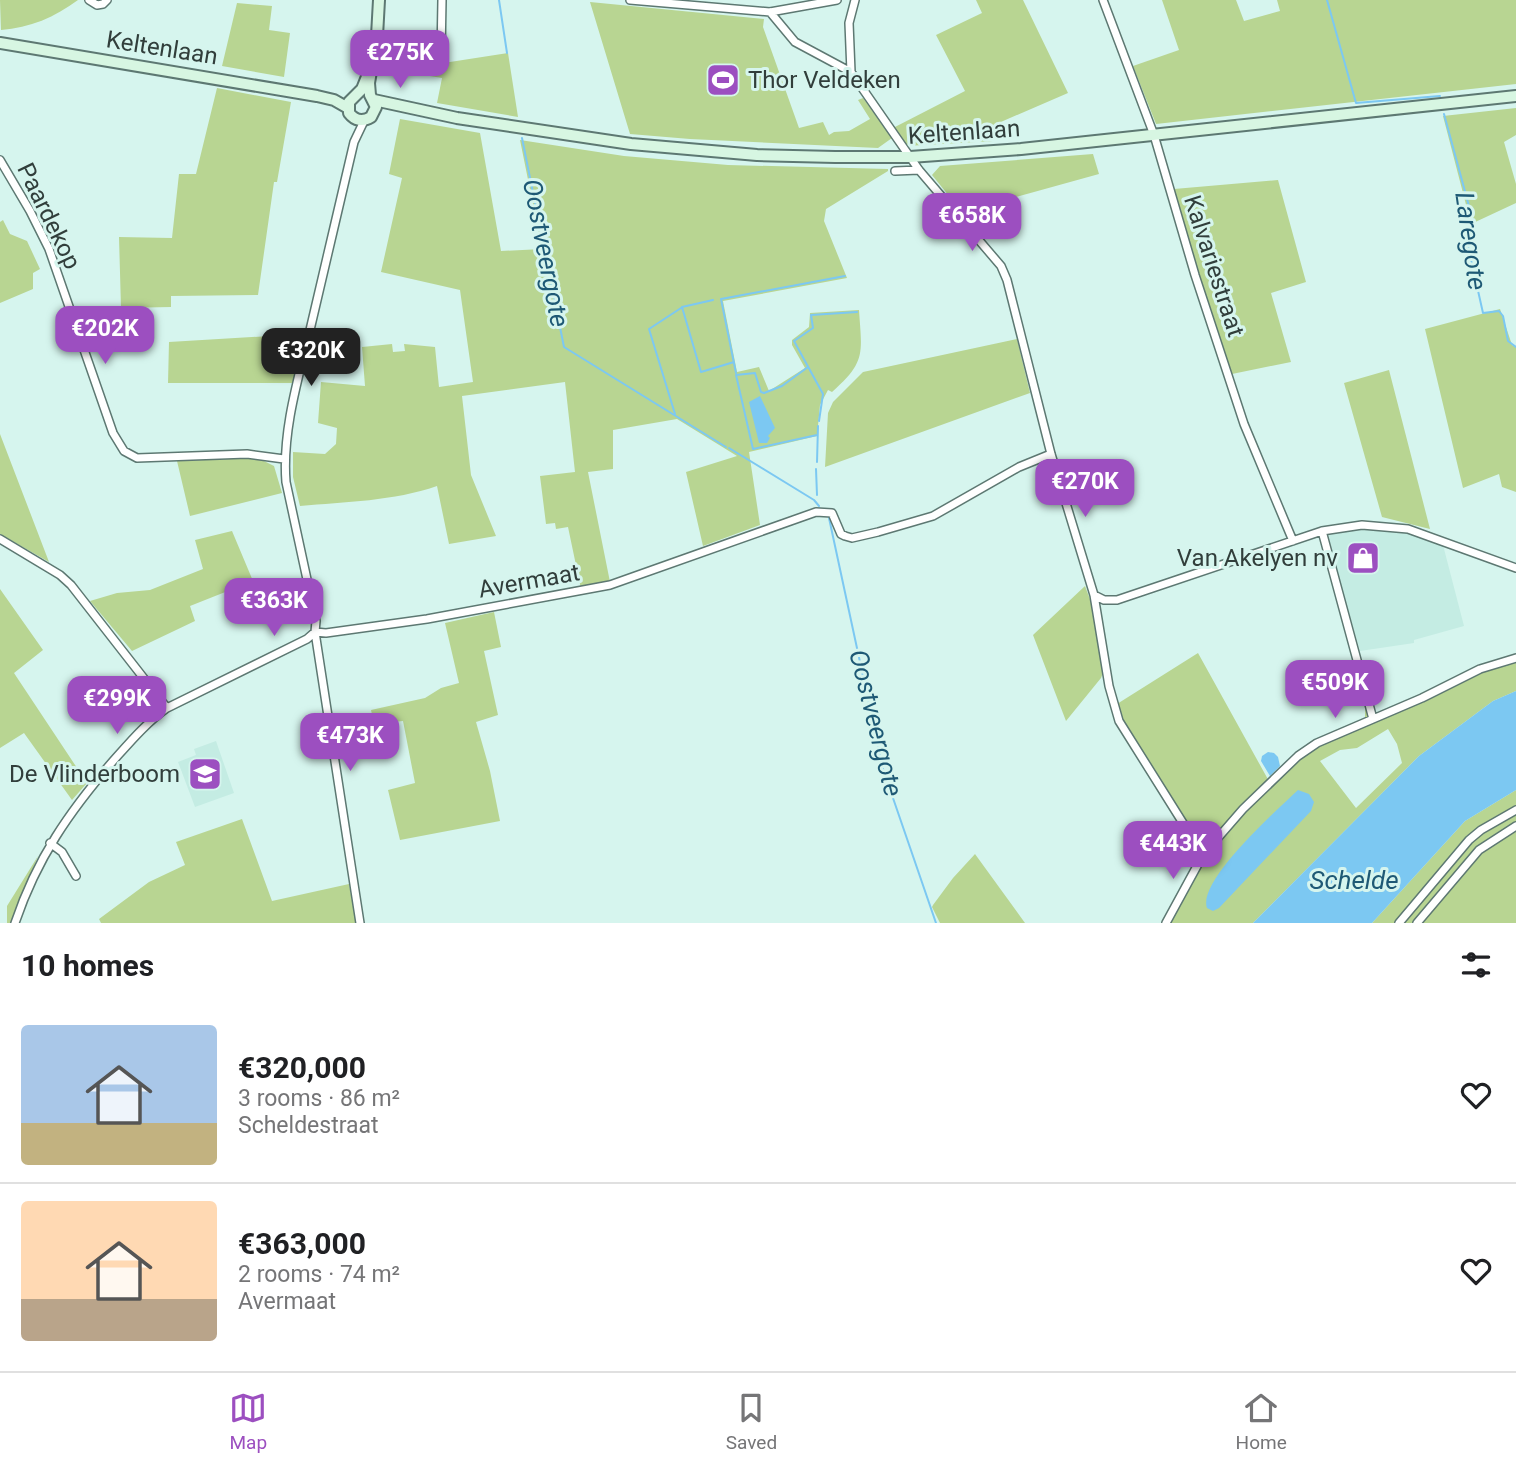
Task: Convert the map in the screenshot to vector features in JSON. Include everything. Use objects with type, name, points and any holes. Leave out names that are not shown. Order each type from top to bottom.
[{"type":"main road","points":[[365,96],[377,36],[379,0]]},
{"type":"main road","name":"Keltenlaan","points":[[0,43],[317,96],[334,100],[359,115],[391,110],[416,110]]},
{"type":"main road","name":"Keltenlaan","points":[[317,96],[365,96],[416,110],[572,136],[702,152],[794,157],[910,157],[1021,149],[1516,96]]},
{"type":"main road","points":[[365,96],[376,107],[359,115],[349,102],[365,96]]},
{"type":"street","points":[[89,0],[97,5],[107,0]]},
{"type":"street","points":[[441,55],[442,0]]},
{"type":"street","points":[[630,0],[770,12],[837,0]]},
{"type":"street","points":[[851,72],[849,23],[855,0]]},
{"type":"street","name":"Kalvariestraat","points":[[1103,0],[1154,135],[1195,275],[1244,424],[1293,541]]},
{"type":"street","points":[[770,12],[796,42],[851,72],[919,170],[994,257],[1007,280],[1051,454],[1094,595],[1109,687],[1119,721],[1203,855]]},
{"type":"street","points":[[359,115],[359,126],[299,377],[284,459],[286,482],[314,609],[315,632],[360,923]]},
{"type":"street","name":"Paardekop","points":[[0,160],[30,211],[48,249],[113,433],[124,451],[137,457],[247,454],[284,459]]},
{"type":"street","points":[[895,171],[919,170]]},
{"type":"street","name":"Avermaat","points":[[15,923],[26,892],[50,843],[92,786],[138,733],[167,708],[307,639],[315,632],[326,633],[427,619],[610,585],[816,512],[832,513],[841,534],[845,536],[852,538],[878,532],[933,516],[1033,459],[1051,454]]},
{"type":"street","points":[[1094,595],[1104,600],[1117,600],[1322,531],[1363,525],[1395,526],[1423,533],[1516,568]]},
{"type":"street","points":[[1322,531],[1373,719]]},
{"type":"street","points":[[0,539],[60,575],[71,585],[167,708]]},
{"type":"street","points":[[1166,923],[1203,855],[1243,808],[1298,755],[1317,743],[1480,669],[1516,658]]},
{"type":"street","points":[[1399,923],[1469,840],[1516,810]]},
{"type":"street","points":[[1417,923],[1479,850],[1516,826]]},
{"type":"street","points":[[50,843],[62,852],[76,876]]},
{"type":"shaded area","points":[[1372,528],[1400,531],[1443,545],[1464,626],[1414,640],[1414,643],[1360,651],[1327,538],[1330,532]]},
{"type":"shaded area","name":"De Vlinderboom","points":[[216,741],[234,793],[195,807],[178,762],[196,755],[194,749]]},
{"type":"green space","points":[[0,0],[78,0],[42,21],[1,30]]},
{"type":"green space","points":[[976,0],[1023,0],[1068,93],[987,128],[993,141],[906,146],[893,128],[965,91],[936,35],[982,13]]},
{"type":"green space","points":[[1162,0],[1236,0],[1244,21],[1280,11],[1277,0],[1516,0],[1516,84],[1156,124],[1133,66],[1179,50]]},
{"type":"green space","points":[[590,2],[764,19],[763,27],[799,128],[823,122],[829,135],[849,131],[870,119],[858,100],[863,98],[892,138],[878,148],[630,134]]},
{"type":"green space","points":[[237,3],[272,6],[269,30],[290,33],[284,77],[222,66]]},
{"type":"green space","points":[[415,53],[437,55],[437,64],[508,53],[518,117],[437,103],[442,78],[412,73]]},
{"type":"green space","points":[[217,88],[291,102],[277,182],[274,182],[258,295],[171,296],[171,307],[121,308],[119,237],[172,238],[179,174],[196,174]]},
{"type":"green space","points":[[1516,108],[1516,135],[1504,142],[1516,184],[1516,203],[1471,224],[1443,116]]},
{"type":"green space","points":[[400,119],[480,133],[501,251],[542,249],[520,140],[624,156],[728,165],[888,169],[826,209],[824,221],[847,278],[723,301],[737,372],[759,367],[769,391],[805,368],[792,345],[792,340],[809,327],[810,313],[859,310],[859,356],[851,373],[832,392],[828,390],[820,405],[817,436],[749,452],[760,525],[703,546],[686,472],[737,456],[677,419],[613,430],[613,469],[588,472],[610,582],[581,589],[568,527],[556,529],[555,523],[546,524],[540,476],[575,472],[565,382],[462,396],[471,475],[496,536],[449,544],[437,486],[387,498],[300,506],[293,477],[293,452],[325,454],[336,444],[337,428],[318,423],[321,382],[365,386],[362,347],[392,344],[393,352],[405,351],[404,344],[435,347],[439,387],[473,382],[460,290],[381,272],[402,178],[389,174]]},
{"type":"green space","points":[[1093,154],[1099,174],[962,212],[932,175],[940,166]]},
{"type":"green space","points":[[1278,180],[1306,282],[1271,293],[1291,362],[1232,374],[1174,189]]},
{"type":"green space","points":[[3,220],[10,234],[27,241],[40,269],[33,273],[33,289],[0,303],[0,222]]},
{"type":"green space","points":[[1500,309],[1512,345],[1516,347],[1516,492],[1502,487],[1499,474],[1463,488],[1425,329]]},
{"type":"green space","points":[[304,334],[293,383],[168,383],[169,342]]},
{"type":"green space","points":[[1017,339],[1030,393],[825,467],[828,413],[833,402],[863,372]]},
{"type":"green space","points":[[1389,370],[1430,529],[1382,517],[1344,383]]},
{"type":"green space","points":[[0,434],[49,562],[0,534]]},
{"type":"green space","points":[[258,458],[274,466],[282,493],[190,516],[177,461]]},
{"type":"green space","points":[[232,531],[253,581],[190,606],[195,621],[132,651],[90,601],[117,593],[150,590],[203,569],[195,540]]},
{"type":"green space","points":[[1085,586],[1091,602],[1104,670],[1101,678],[1066,721],[1033,635]]},
{"type":"green space","points":[[0,589],[43,650],[14,673],[87,783],[72,800],[24,733],[0,748]]},
{"type":"green space","points":[[494,612],[501,647],[484,651],[498,715],[476,722],[500,821],[400,840],[388,790],[415,783],[403,721],[374,724],[371,710],[425,698],[441,688],[459,683],[445,623]]},
{"type":"green space","points":[[1198,653],[1270,783],[1289,765],[1287,761],[1305,746],[1365,718],[1365,708],[1368,707],[1368,720],[1470,675],[1516,659],[1516,691],[1493,701],[1419,756],[1253,923],[1162,923],[1203,846],[1123,720],[1117,704]],"holes":[[[1388,729],[1397,744],[1402,763],[1356,808],[1320,761],[1340,750],[1357,748]]]},
{"type":"green space","points":[[1516,790],[1516,823],[1477,848],[1413,923],[1372,923],[1465,821]]},
{"type":"green space","points":[[242,819],[272,901],[349,884],[356,923],[101,923],[99,919],[149,882],[185,865],[176,842]]},
{"type":"green space","points":[[1516,830],[1516,923],[1421,923],[1480,852]]},
{"type":"green space","points":[[975,854],[1025,923],[940,923],[933,905]]},
{"type":"green space","points":[[38,856],[11,923],[7,923],[7,906]]},
{"type":"water","points":[[760,396],[775,428],[768,436],[770,438],[767,443],[759,443],[749,402]]},
{"type":"water","name":"Schelde","points":[[1516,691],[1516,790],[1465,821],[1372,923],[1253,923],[1419,756],[1493,701]]},
{"type":"water","points":[[1268,752],[1278,757],[1280,766],[1270,776],[1261,761],[1262,756]]},
{"type":"water","points":[[1298,790],[1309,794],[1314,802],[1311,811],[1219,908],[1213,911],[1207,908],[1207,896],[1226,864]]},
{"type":"waterway","name":"Oostveergote","points":[[499,0],[507,53]]},
{"type":"waterway","name":"Laregote","points":[[1327,0],[1356,103],[1440,96]]},
{"type":"waterway","name":"Laregote","points":[[1444,114],[1473,221],[1464,228],[1483,313],[1499,311],[1503,316],[1508,341],[1516,347]]},
{"type":"waterway","name":"Oostveergote","points":[[522,138],[564,347],[726,447]]},
{"type":"waterway","points":[[736,373],[721,299],[845,276]]},
{"type":"waterway","points":[[713,300],[682,307],[701,372],[734,362]]},
{"type":"waterway","points":[[675,414],[649,329],[681,308]]},
{"type":"waterway","points":[[819,421],[823,394],[794,341],[813,328],[811,315],[857,312]]},
{"type":"waterway","points":[[808,367],[782,386],[764,393],[761,392],[755,373],[736,375],[753,449],[817,435]]},
{"type":"waterway","points":[[817,462],[818,426]]},
{"type":"waterway","name":"Oostveergote","points":[[729,448],[814,500],[819,506]]},
{"type":"waterway","points":[[816,469],[817,495]]},
{"type":"waterway","name":"Oostveergote","points":[[829,518],[883,769],[936,923]]},
{"type":"place","name":"Thor Veldeken","points":[[723,80]]},
{"type":"place","name":"Van Akelyen nv","points":[[1363,558]]},
{"type":"place","name":"De Vlinderboom","points":[[205,774]]}]
